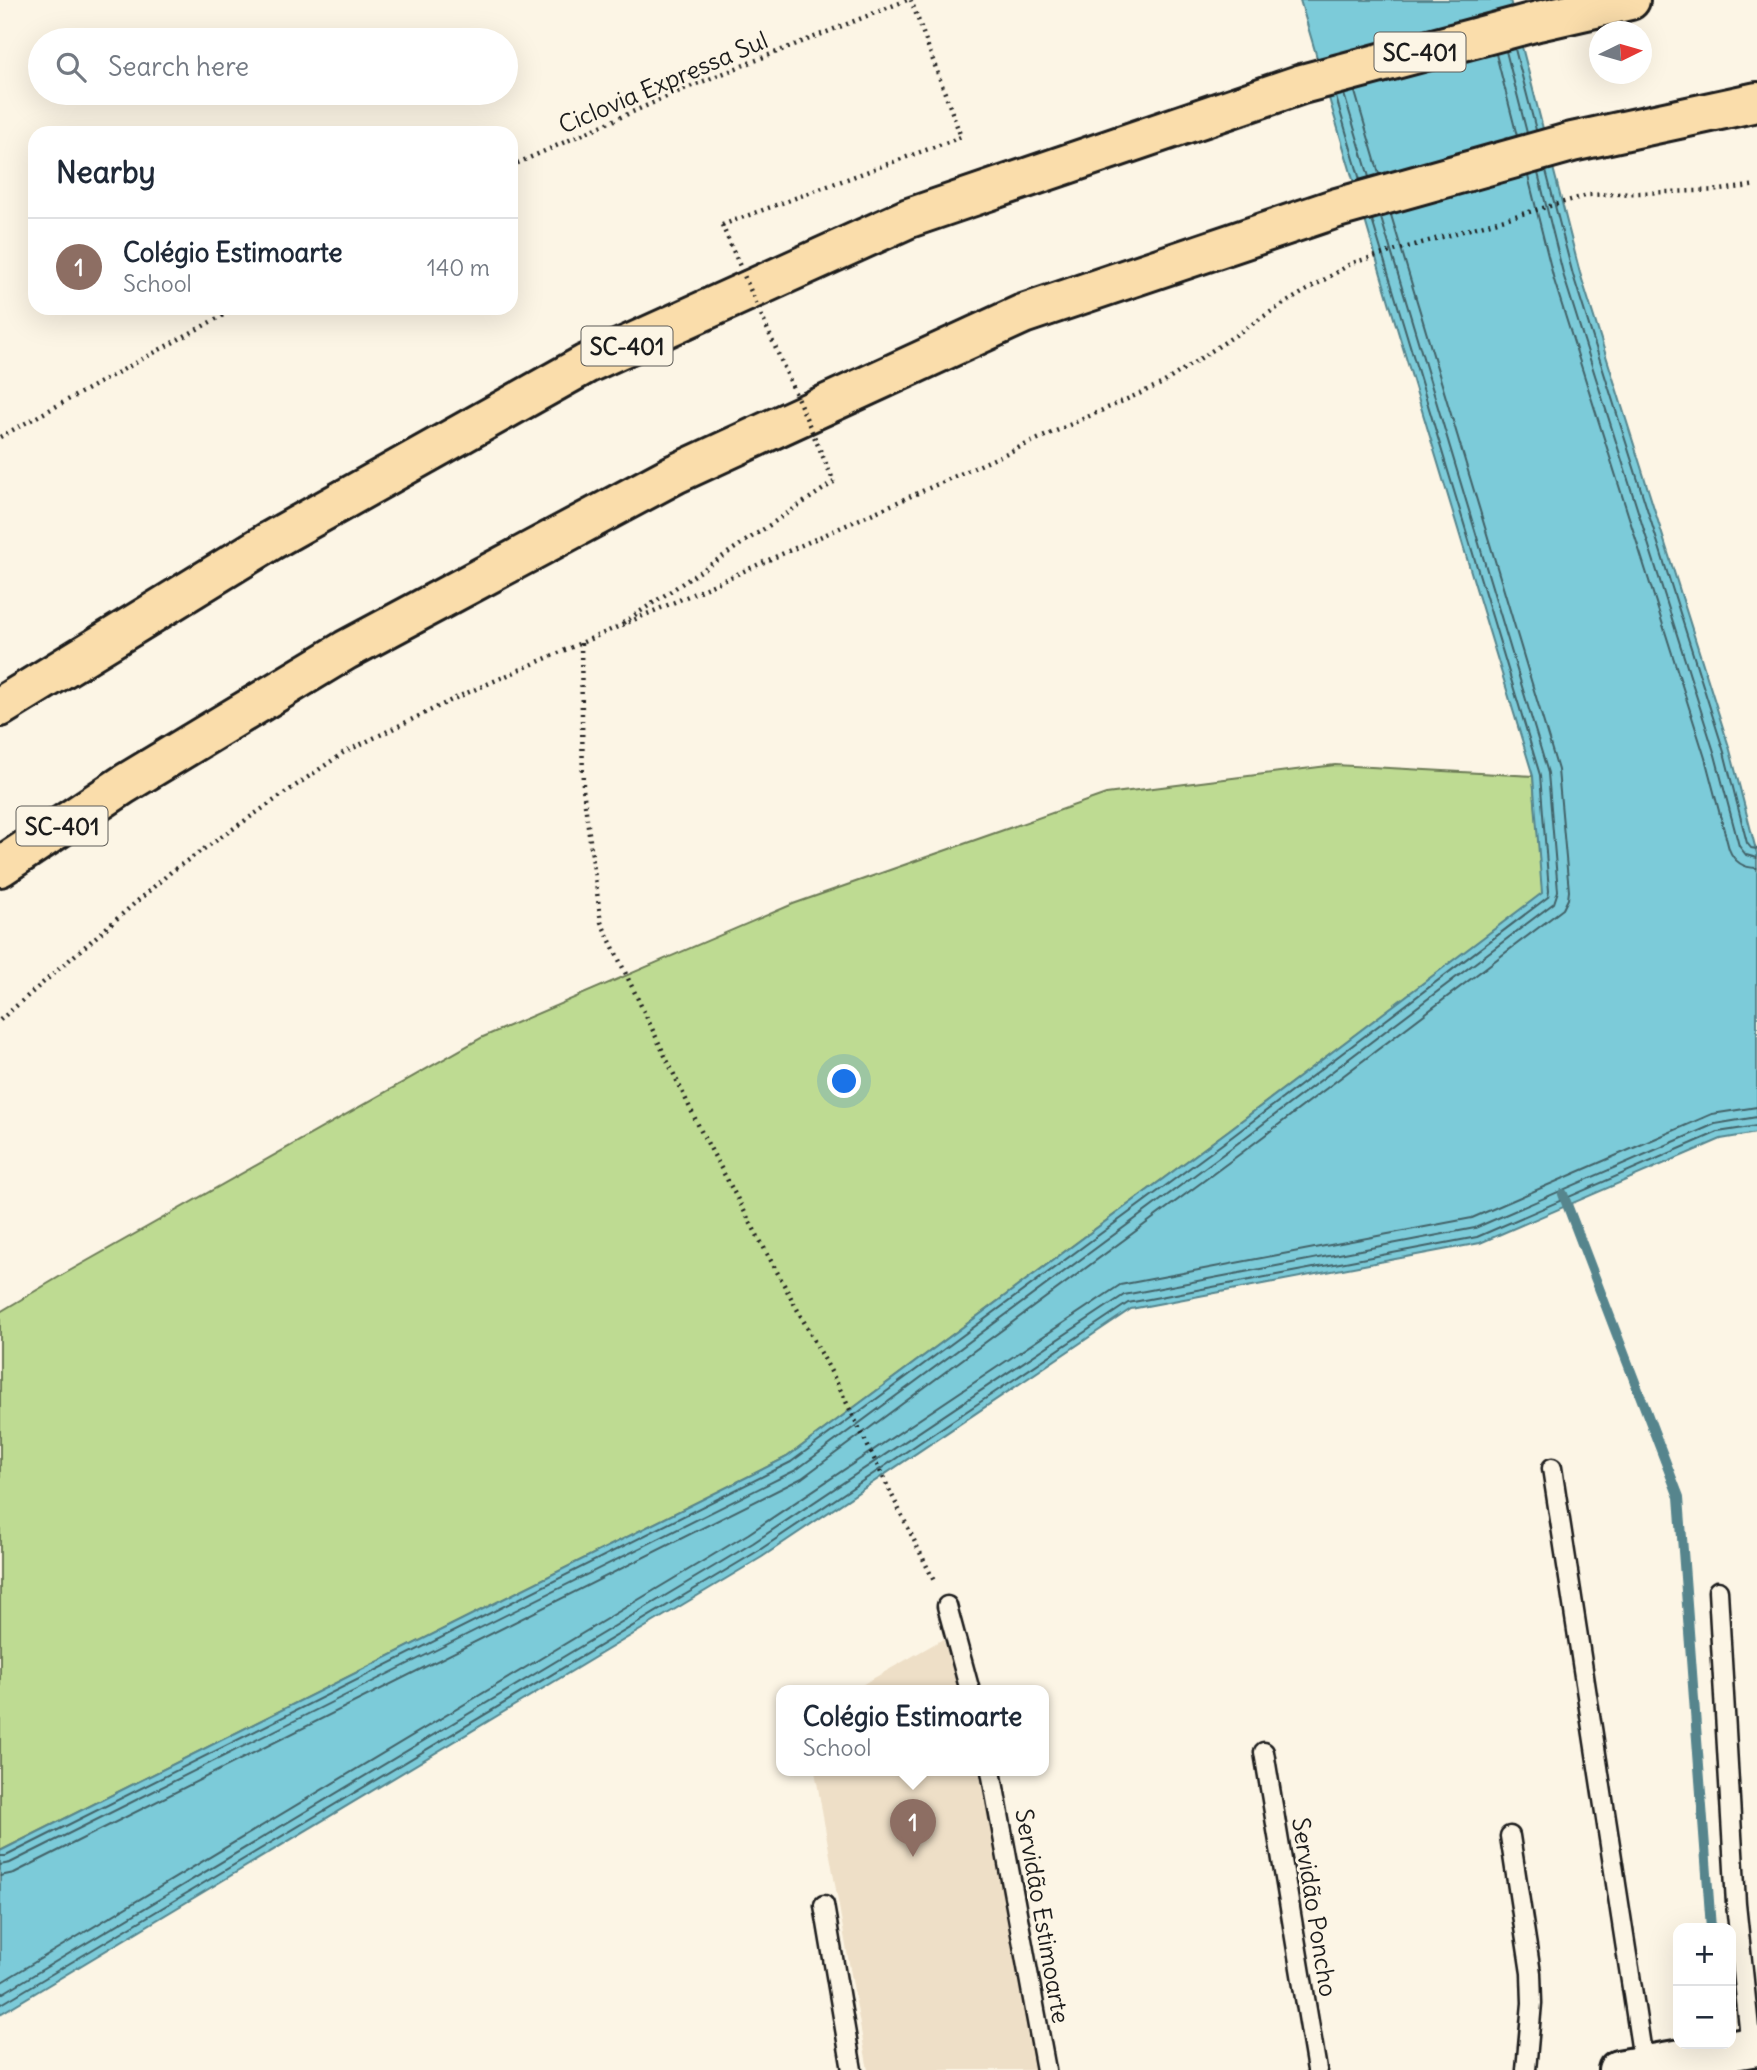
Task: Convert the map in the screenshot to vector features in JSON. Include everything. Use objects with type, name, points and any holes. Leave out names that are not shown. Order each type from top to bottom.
[{"type":"highway","name":"SC-401","points":[[0,707],[270,541],[586,364],[909,218],[1302,84],[1538,21],[1630,0]]},
{"type":"highway","name":"SC-401","points":[[0,867],[123,785],[346,650],[675,474],[1023,314],[1337,208],[1572,142],[1757,102]]},
{"type":"main road","points":[[1631,2068],[1754,2046]]},
{"type":"lane","points":[[1552,1468],[1631,2068]]},
{"type":"lane","points":[[1718,1591],[1736,1904],[1754,2046]]},
{"type":"lane","points":[[947,1606],[968,1685]]},
{"type":"lane","name":"Servidão Poncho","points":[[1264,1752],[1317,2070]]},
{"type":"lane","name":"Servidão Estimoarte","points":[[992,1776],[1046,2070]]},
{"type":"lane","points":[[1510,1836],[1531,1973],[1532,2004],[1526,2070]]},
{"type":"lane","points":[[824,1905],[852,2070]]},
{"type":"path","name":"Ciclovia Expressa Sul","points":[[518,163],[684,89],[909,0]]},
{"type":"path","points":[[613,629],[834,482],[722,225],[961,137],[909,0]]},
{"type":"path","points":[[0,1020],[172,871],[343,753],[460,696],[1163,383],[1272,311],[1352,263],[1588,195],[1721,190],[1757,185]]},
{"type":"path","points":[[0,437],[223,315]]},
{"type":"path","points":[[581,643],[583,789],[601,922],[702,1133],[836,1381],[947,1606]]},
{"type":"shaded area","points":[[943,1639],[960,1685],[862,1685]]},
{"type":"shaded area","points":[[816,1776],[981,1776],[1039,2070],[868,2070]]},
{"type":"green space","points":[[1335,765],[1533,776],[1543,893],[1229,1130],[787,1457],[0,1851],[0,1312],[483,1037],[793,904],[1106,794]]},
{"type":"water","points":[[1300,0],[1510,0],[1580,273],[1730,750],[1757,854],[1757,1133],[1721,1139],[1480,1243],[1131,1309],[762,1557],[0,2014],[0,1851],[787,1457],[1229,1130],[1542,893],[1533,776]]},
{"type":"waterway","points":[[1563,1194],[1679,1497],[1711,1923]]},
{"type":"place","name":"Colégio Estimoarte","points":[[913,1857]]}]
